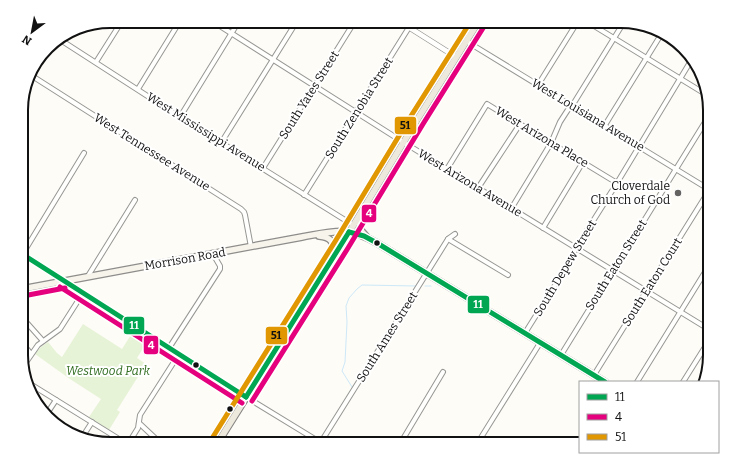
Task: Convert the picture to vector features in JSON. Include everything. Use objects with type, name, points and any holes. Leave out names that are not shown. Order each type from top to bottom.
[{"type":"main road","points":[[221,437],[474,28]]},
{"type":"main road","points":[[360,214],[360,227],[362,233],[368,238],[603,381]]},
{"type":"main road","name":"Morrison Road","points":[[28,288],[334,231],[349,232]]},
{"type":"main road","points":[[349,232],[368,238]]},
{"type":"main road","points":[[313,235],[324,236],[330,239],[334,244],[335,255]]},
{"type":"street","points":[[96,62],[118,28]]},
{"type":"street","points":[[138,89],[176,28]]},
{"type":"street","name":"West Arizona Avenue","points":[[224,28],[403,142],[703,326]]},
{"type":"street","points":[[180,117],[235,28]]},
{"type":"street","points":[[221,143],[293,28]]},
{"type":"street","name":"South Yates Street","points":[[263,168],[352,28]]},
{"type":"street","name":"South Zenobia Street","points":[[304,195],[408,28]]},
{"type":"street","points":[[411,28],[456,57]]},
{"type":"street","points":[[538,85],[574,28]]},
{"type":"street","points":[[598,28],[700,91]]},
{"type":"street","points":[[511,209],[552,143],[560,122],[620,28]]},
{"type":"street","points":[[605,125],[660,38]]},
{"type":"street","name":"West Louisiana Avenue","points":[[466,41],[703,185]]},
{"type":"street","name":"West Mississippi Avenue","points":[[64,42],[353,225]]},
{"type":"street","name":"South Depew Street","points":[[525,334],[689,64]]},
{"type":"street","name":"West Tennessee Avenue","points":[[34,77],[241,209],[245,215],[251,247]]},
{"type":"street","name":"West Arizona Place","points":[[447,169],[487,104],[617,183]]},
{"type":"street","points":[[478,188],[520,124]]},
{"type":"street","name":"South Eaton Street","points":[[561,355],[703,125]]},
{"type":"street","points":[[28,245],[84,153]]},
{"type":"street","points":[[543,228],[583,162]]},
{"type":"street","points":[[88,276],[135,200]]},
{"type":"street","name":"South Eaton Court","points":[[594,375],[703,200]]},
{"type":"street","name":"South Ames Street","points":[[326,437],[448,239],[455,234]]},
{"type":"street","points":[[448,239],[508,275]]},
{"type":"street","points":[[169,348],[221,267],[213,254]]},
{"type":"street","points":[[28,259],[246,397],[312,437]]},
{"type":"street","points":[[637,381],[703,275]]},
{"type":"street","points":[[28,358],[38,345],[60,329],[83,293]]},
{"type":"street","points":[[28,323],[43,341]]},
{"type":"street","points":[[481,437],[540,343]]},
{"type":"street","points":[[28,350],[31,354]]},
{"type":"street","points":[[684,381],[703,350]]},
{"type":"street","points":[[132,437],[140,423],[140,415],[179,354]]},
{"type":"street","points":[[404,437],[443,372]]},
{"type":"street","points":[[34,386],[117,437]]},
{"type":"street","points":[[49,410],[56,400]]},
{"type":"street","points":[[85,433],[92,422]]},
{"type":"street","points":[[140,423],[154,437]]},
{"type":"green space","name":"Westwood Park","points":[[83,324],[122,349],[134,330],[148,340],[137,358],[146,364],[117,410],[120,412],[109,430],[89,417],[101,399],[35,354],[48,342],[62,357]]},
{"type":"waterway","points":[[352,387],[342,371],[345,362],[347,322],[346,306],[349,298],[362,285],[416,286]]},
{"type":"waterway","points":[[425,286],[431,286]]},
{"type":"transit line","name":"51","points":[[213,437],[467,28]]},
{"type":"transit line","name":"4","points":[[252,401],[483,28]]},
{"type":"transit line","name":"11","points":[[349,232],[364,236],[377,243],[603,381]]},
{"type":"transit line","name":"11","points":[[246,397],[349,232]]},
{"type":"transit line","name":"11","points":[[28,258],[246,397]]},
{"type":"transit line","name":"4","points":[[60,287],[242,403]]},
{"type":"transit line","name":"4","points":[[28,295],[65,288]]},
{"type":"place","name":"Cloverdale Church of God","points":[[678,193]]}]
